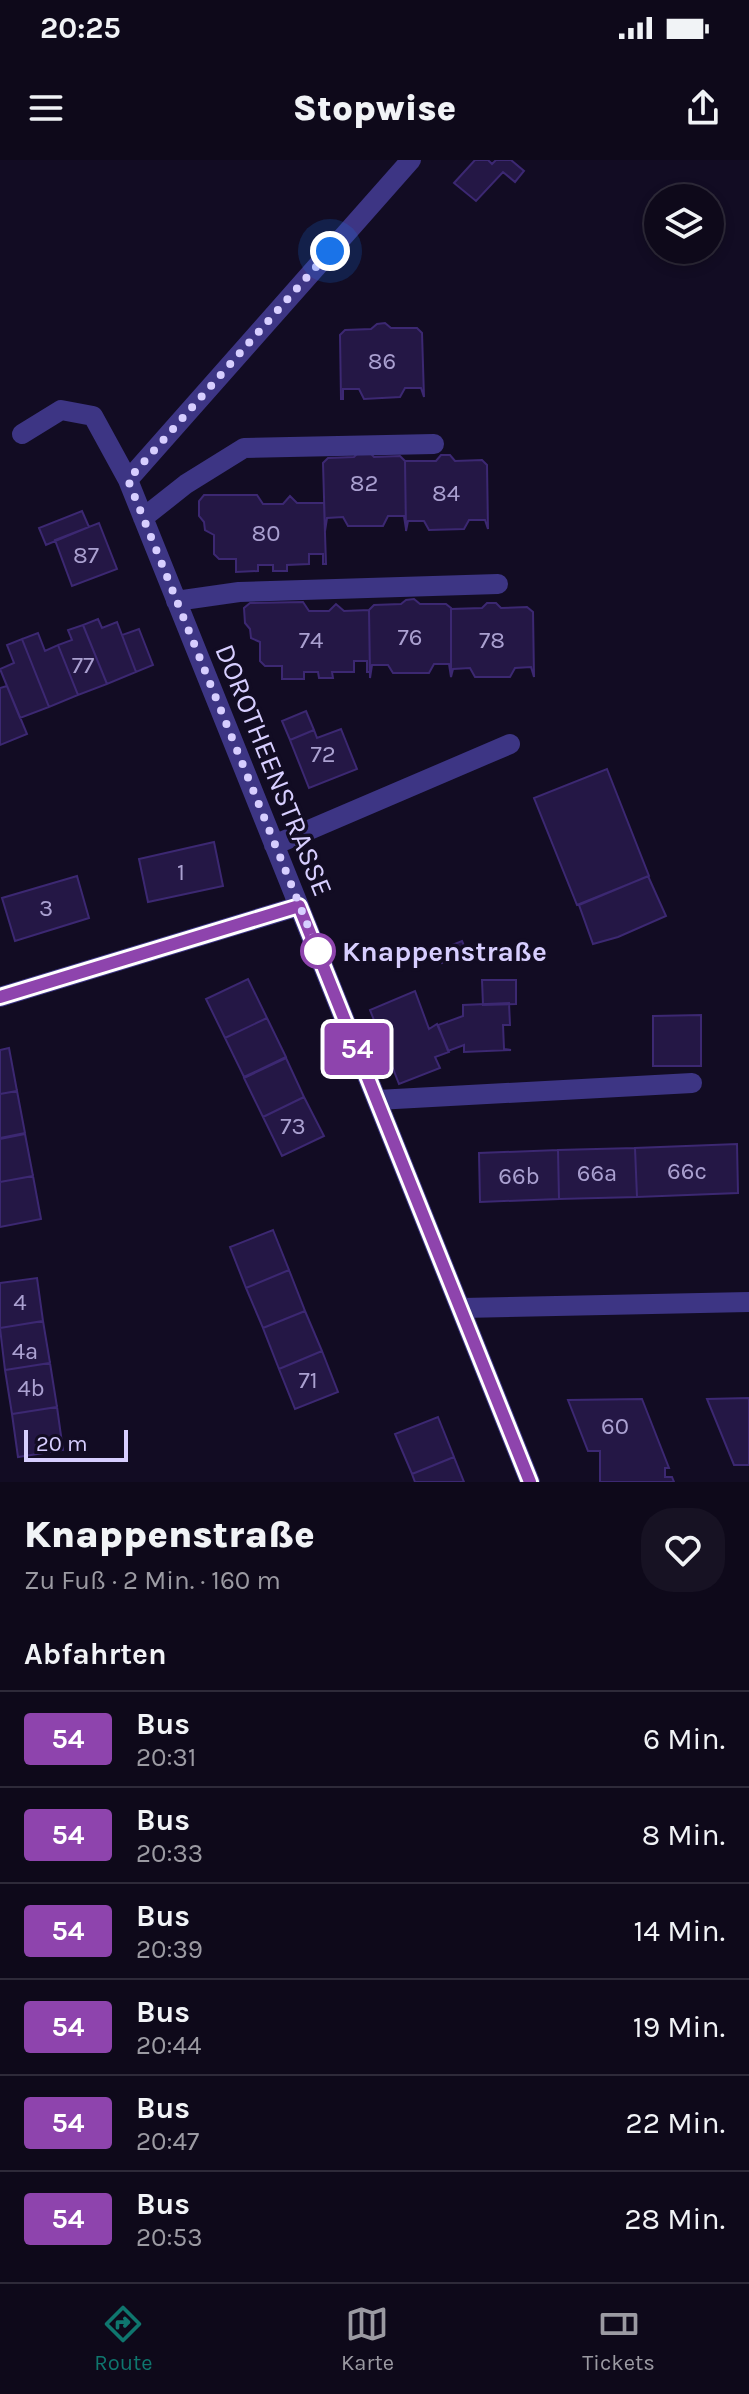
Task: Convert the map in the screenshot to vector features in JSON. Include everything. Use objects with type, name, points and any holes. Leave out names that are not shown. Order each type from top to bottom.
[{"type":"street","points":[[128,480],[411,160]]},
{"type":"street","name":"DOROTHEENSTRASSE","points":[[22,434],[61,410],[93,416],[128,480],[530,1482]]},
{"type":"street","points":[[143,518],[186,484],[244,448],[434,444]]},
{"type":"street","points":[[176,601],[239,592],[498,584]]},
{"type":"street","points":[[274,845],[510,744]]},
{"type":"street","points":[[0,997],[299,906]]},
{"type":"street","points":[[377,1100],[692,1083]]},
{"type":"street","points":[[462,1308],[749,1302]]},
{"type":"building","points":[[475,160],[488,160],[492,164],[496,160],[511,160],[524,171],[515,182],[503,172],[476,201],[454,183]]},
{"type":"building","points":[[385,323],[391,328],[417,328],[422,333],[424,397],[421,388],[405,388],[400,397],[364,399],[359,389],[343,389],[341,399],[340,335],[345,330],[371,329]]},
{"type":"building","points":[[360,451],[368,451],[374,457],[400,456],[405,461],[406,529],[404,516],[388,516],[383,526],[348,526],[343,517],[327,518],[325,531],[323,463],[328,458],[354,457]]},
{"type":"building","points":[[441,455],[450,455],[455,461],[482,460],[487,465],[488,529],[485,520],[469,520],[464,529],[429,530],[424,521],[408,521],[406,531],[405,461],[436,461]]},
{"type":"building","points":[[204,495],[257,495],[263,504],[283,504],[290,496],[297,503],[324,503],[326,564],[323,564],[323,554],[309,554],[309,564],[287,565],[287,571],[273,571],[273,565],[258,565],[258,571],[236,572],[236,559],[219,559],[214,554],[214,535],[205,530],[199,516],[199,501]]},
{"type":"building","points":[[82,511],[89,527],[46,545],[39,528]]},
{"type":"building","points":[[99,523],[117,569],[72,586],[55,540]]},
{"type":"building","points":[[414,599],[420,604],[446,604],[451,608],[451,677],[449,664],[434,664],[429,673],[393,673],[388,665],[372,665],[370,678],[369,610],[374,605],[401,604]]},
{"type":"building","points":[[303,602],[309,611],[329,611],[336,604],[344,611],[369,610],[370,672],[367,672],[367,661],[354,661],[354,672],[332,672],[333,678],[319,678],[318,672],[304,672],[304,679],[282,679],[282,666],[265,666],[260,661],[260,642],[251,638],[250,629],[245,623],[244,608],[250,603]]},
{"type":"building","points":[[487,603],[496,603],[501,608],[527,607],[533,612],[534,677],[531,667],[515,668],[510,677],[475,677],[470,668],[453,669],[451,677],[451,609],[482,608]]},
{"type":"building","points":[[98,619],[102,628],[117,622],[136,672],[107,684],[83,625]]},
{"type":"building","points":[[83,625],[107,684],[78,695],[58,645],[72,640],[68,630]]},
{"type":"building","points":[[139,629],[153,665],[136,672],[122,635]]},
{"type":"building","points":[[38,633],[45,651],[58,645],[78,695],[49,707],[22,639]]},
{"type":"building","points":[[22,639],[49,707],[20,718],[0,669],[14,663],[7,645]]},
{"type":"building","points":[[7,686],[27,734],[0,745],[0,688]]},
{"type":"building","points":[[306,711],[314,730],[290,740],[282,721]]},
{"type":"building","points":[[341,729],[357,769],[309,788],[290,740],[314,730],[317,738]]},
{"type":"building","points":[[607,769],[649,876],[577,905],[534,798]]},
{"type":"building","points":[[214,842],[223,886],[148,902],[139,859]]},
{"type":"building","points":[[77,876],[89,918],[15,941],[2,898]]},
{"type":"building","points":[[648,876],[666,916],[618,937],[593,944],[579,905]]},
{"type":"building","points":[[462,941],[467,953],[442,963],[437,951]]},
{"type":"building","points":[[248,979],[267,1018],[225,1038],[206,999]]},
{"type":"building","points":[[482,980],[516,980],[516,1004],[483,1005]]},
{"type":"building","points":[[415,991],[429,1029],[437,1024],[449,1052],[435,1057],[440,1068],[399,1084],[370,1010]]},
{"type":"building","points":[[509,1003],[510,1025],[503,1025],[504,1049],[511,1050],[464,1052],[464,1045],[448,1051],[438,1025],[463,1016],[463,1005]]},
{"type":"building","points":[[701,1015],[701,1066],[653,1066],[653,1016]]},
{"type":"building","points":[[267,1018],[286,1057],[244,1077],[225,1038]]},
{"type":"building","points":[[9,1048],[17,1091],[0,1094],[0,1050]]},
{"type":"building","points":[[286,1058],[304,1097],[263,1117],[244,1078]]},
{"type":"building","points":[[17,1091],[25,1133],[0,1138],[0,1094]]},
{"type":"building","points":[[304,1097],[324,1136],[282,1156],[263,1117]]},
{"type":"building","points":[[25,1134],[33,1176],[0,1182],[0,1139]]},
{"type":"building","points":[[737,1144],[738,1193],[637,1197],[635,1148]]},
{"type":"building","points":[[635,1148],[637,1197],[559,1199],[558,1150]]},
{"type":"building","points":[[558,1150],[559,1199],[480,1202],[479,1153]]},
{"type":"building","points":[[33,1176],[41,1219],[0,1227],[0,1182]]},
{"type":"building","points":[[273,1230],[289,1270],[246,1288],[230,1247]]},
{"type":"building","points":[[289,1270],[305,1311],[263,1328],[246,1288]]},
{"type":"building","points":[[37,1278],[43,1321],[0,1328],[0,1283]]},
{"type":"building","points":[[305,1311],[322,1351],[279,1369],[263,1328]]},
{"type":"building","points":[[43,1321],[50,1363],[5,1370],[0,1328]]},
{"type":"building","points":[[322,1351],[338,1392],[295,1409],[279,1369]]},
{"type":"building","points":[[50,1363],[57,1407],[12,1414],[5,1370]]},
{"type":"building","points":[[749,1398],[749,1465],[734,1465],[707,1399]]},
{"type":"building","points":[[642,1399],[669,1468],[665,1468],[665,1477],[672,1477],[674,1482],[600,1482],[600,1451],[588,1451],[568,1400]]},
{"type":"building","points":[[57,1407],[63,1450],[18,1457],[12,1414]]},
{"type":"building","points":[[438,1417],[454,1457],[412,1474],[395,1434]]},
{"type":"building","points":[[454,1457],[464,1482],[415,1482],[412,1474]]},
{"type":"bus line","name":"54","points":[[0,997],[299,906],[530,1482]]},
{"type":"place","name":"Knappenstraße","points":[[318,951]]},
{"type":"route","points":[[318,951],[128,480],[330,251]]}]
